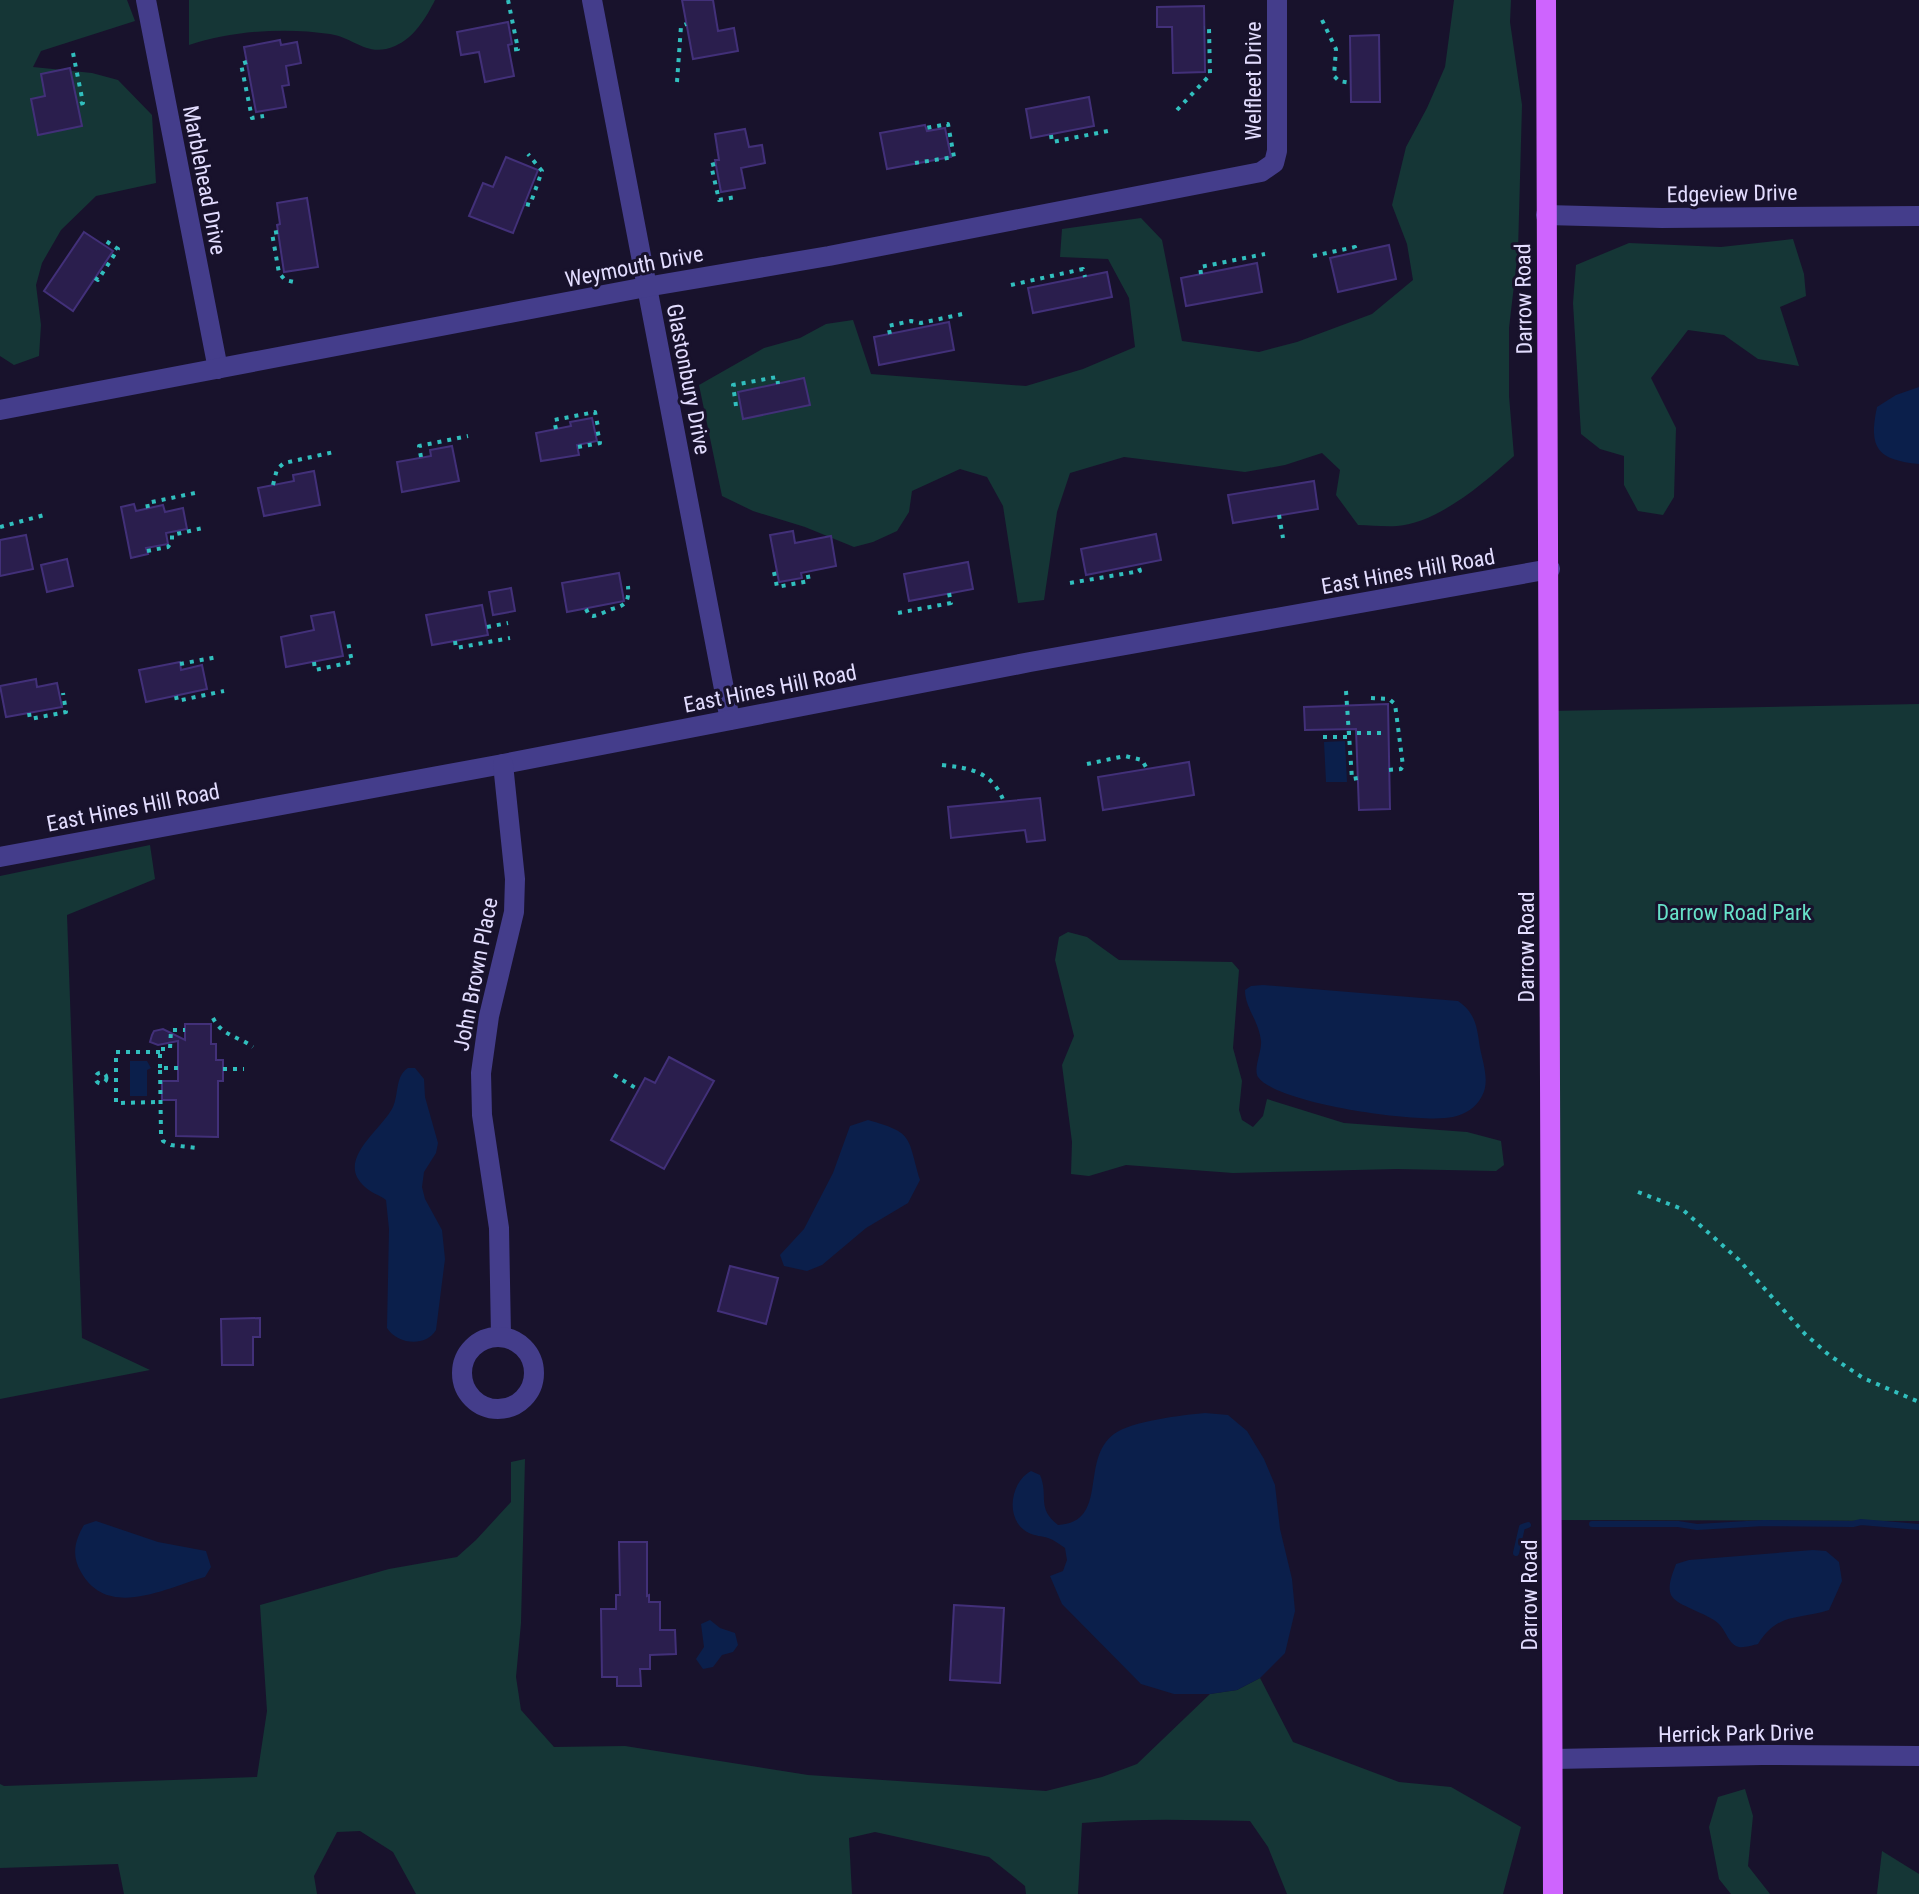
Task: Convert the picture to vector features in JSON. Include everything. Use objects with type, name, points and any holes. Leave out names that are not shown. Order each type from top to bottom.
[{"type":"main road","name":"Darrow Road","points":[[1546,0],[1553,1894]]},
{"type":"street","name":"Marblehead Drive","points":[[146,0],[218,369]]},
{"type":"street","name":"Glastonbury Drive","points":[[592,0],[730,720]]},
{"type":"street","name":"Welfleet Drive","points":[[1274,163],[1277,151],[1277,0]]},
{"type":"street","name":"Weymouth Drive","points":[[0,410],[646,287],[829,256],[1261,172],[1274,163]]},
{"type":"street","name":"Edgeview Drive","points":[[1546,215],[1662,218],[1919,216]]},
{"type":"street","name":"East Hines Hill Road","points":[[0,857],[1016,665],[1550,569]]},
{"type":"street","name":"John Brown Place","points":[[501,1336],[499,1228],[482,1115],[481,1073],[489,1016],[514,912],[515,879],[503,764]]},
{"type":"street","name":"Herrick Park Drive","points":[[1554,1759],[1919,1756]]},
{"type":"path","points":[[508,0],[518,49],[509,50]]},
{"type":"path","points":[[1322,20],[1336,49],[1334,76],[1339,81],[1351,83]]},
{"type":"path","points":[[677,82],[681,26],[686,24]]},
{"type":"path","points":[[1177,110],[1210,75],[1209,28],[1204,28]]},
{"type":"path","points":[[73,53],[83,103],[77,105]]},
{"type":"path","points":[[247,62],[241,64],[252,118],[264,116]]},
{"type":"path","points":[[915,163],[954,157],[948,124],[926,128]]},
{"type":"path","points":[[1051,135],[1052,142],[1108,131]]},
{"type":"path","points":[[526,204],[530,205],[542,171],[528,154]]},
{"type":"path","points":[[715,164],[711,165],[719,200],[736,197]]},
{"type":"path","points":[[278,232],[272,233],[279,273],[285,280],[298,283]]},
{"type":"path","points":[[95,278],[98,280],[118,249],[103,239]]},
{"type":"path","points":[[1313,256],[1355,247],[1356,252]]},
{"type":"path","points":[[1201,274],[1200,267],[1265,254]]},
{"type":"path","points":[[1011,285],[1083,269],[1085,277]]},
{"type":"path","points":[[890,334],[888,326],[967,313]]},
{"type":"path","points":[[736,406],[733,385],[777,377],[778,384]]},
{"type":"path","points":[[556,429],[554,420],[595,412],[600,443],[578,447]]},
{"type":"path","points":[[421,457],[419,446],[468,436]]},
{"type":"path","points":[[273,485],[277,469],[284,463],[334,452]]},
{"type":"path","points":[[148,508],[147,503],[195,493]]},
{"type":"path","points":[[0,527],[48,514]]},
{"type":"path","points":[[1279,515],[1283,538]]},
{"type":"path","points":[[147,551],[168,547],[170,538],[203,528]]},
{"type":"path","points":[[1070,583],[1140,571],[1138,565]]},
{"type":"path","points":[[774,572],[777,587],[809,581],[807,571]]},
{"type":"path","points":[[586,609],[593,616],[621,608],[629,598],[628,586]]},
{"type":"path","points":[[898,613],[951,603],[949,593]]},
{"type":"path","points":[[487,627],[508,623]]},
{"type":"path","points":[[455,641],[456,648],[510,638]]},
{"type":"path","points":[[314,662],[315,670],[352,662],[348,642]]},
{"type":"path","points":[[180,664],[217,657]]},
{"type":"path","points":[[176,696],[177,701],[224,691]]},
{"type":"path","points":[[1346,691],[1352,779],[1358,778]]},
{"type":"path","points":[[29,713],[30,719],[66,712],[63,693]]},
{"type":"path","points":[[1371,698],[1389,699],[1395,704],[1403,766],[1388,770]]},
{"type":"path","points":[[1323,737],[1381,733]]},
{"type":"path","points":[[1087,764],[1125,756],[1142,760],[1147,769]]},
{"type":"path","points":[[942,765],[973,768],[988,777],[1004,802]]},
{"type":"path","points":[[213,1018],[218,1029],[253,1047]]},
{"type":"path","points":[[185,1030],[171,1030],[170,1049],[160,1049],[163,1141],[197,1148]]},
{"type":"path","points":[[160,1052],[116,1052],[116,1103],[160,1102]]},
{"type":"path","points":[[160,1068],[178,1068]]},
{"type":"path","points":[[223,1069],[244,1069]]},
{"type":"path","points":[[614,1075],[639,1090]]},
{"type":"path","points":[[107,1078],[116,1078]]},
{"type":"path","points":[[1638,1192],[1682,1209],[1739,1260],[1805,1334],[1829,1355],[1863,1378],[1919,1402]]},
{"type":"green space","points":[[0,0],[127,0],[135,21],[41,51],[33,67],[92,73],[118,80],[152,115],[156,183],[96,196],[61,230],[42,263],[36,285],[41,325],[39,356],[14,365],[0,356]]},
{"type":"green space","points":[[189,0],[435,0],[414,33],[395,46],[377,50],[339,36],[295,31],[241,34],[189,45]]},
{"type":"green space","points":[[1454,0],[1511,0],[1510,22],[1522,105],[1518,251],[1509,328],[1509,396],[1514,456],[1460,500],[1413,523],[1358,525],[1336,495],[1340,470],[1322,453],[1285,465],[1245,472],[1124,457],[1070,473],[1057,512],[1044,600],[1018,603],[1003,506],[987,477],[960,469],[912,491],[909,512],[897,531],[854,547],[753,511],[722,496],[699,385],[764,348],[800,338],[826,324],[853,320],[871,374],[1026,386],[1083,369],[1135,347],[1129,298],[1108,259],[1060,257],[1062,229],[1141,218],[1162,240],[1182,341],[1259,352],[1297,342],[1372,314],[1413,280],[1407,244],[1392,205],[1406,147],[1445,67]]},
{"type":"green space","points":[[1793,239],[1804,274],[1806,296],[1780,307],[1799,366],[1758,359],[1724,335],[1688,330],[1651,378],[1676,428],[1674,497],[1663,515],[1638,511],[1624,485],[1624,456],[1600,449],[1581,434],[1573,303],[1576,265],[1629,243],[1721,247]]},
{"type":"green space","name":"Darrow Road Park","points":[[1919,704],[1919,1521],[1552,1520],[1549,711]]},
{"type":"green space","points":[[150,845],[155,879],[67,915],[82,1338],[150,1370],[0,1399],[0,876]]},
{"type":"green space","points":[[1068,932],[1087,937],[1119,960],[1232,962],[1239,970],[1233,1048],[1242,1081],[1239,1110],[1242,1120],[1253,1127],[1263,1116],[1267,1099],[1344,1123],[1467,1132],[1501,1141],[1504,1165],[1496,1171],[1397,1169],[1233,1173],[1126,1165],[1089,1176],[1071,1174],[1072,1142],[1062,1065],[1074,1036],[1055,960],[1059,937]]},
{"type":"green space","points":[[525,1459],[521,1623],[516,1677],[521,1710],[554,1747],[625,1746],[808,1775],[1046,1791],[1102,1777],[1137,1764],[1210,1694],[1237,1690],[1260,1678],[1293,1742],[1399,1782],[1451,1787],[1521,1827],[1503,1894],[1287,1894],[1268,1847],[1250,1821],[1208,1820],[1082,1823],[1078,1894],[1026,1894],[1025,1886],[989,1857],[875,1832],[849,1838],[852,1894],[416,1894],[393,1852],[360,1831],[337,1832],[314,1876],[317,1894],[124,1894],[118,1864],[0,1868],[0,1784],[257,1777],[267,1711],[260,1605],[389,1569],[457,1557],[511,1502],[511,1462]]},
{"type":"green space","points":[[1745,1789],[1753,1816],[1748,1866],[1770,1894],[1731,1894],[1719,1879],[1709,1827],[1718,1797]]},
{"type":"green space","points":[[1882,1851],[1919,1874],[1919,1894],[1877,1894]]},
{"type":"water","points":[[1919,387],[1919,464],[1885,455],[1879,450],[1874,433],[1877,407],[1896,395]]},
{"type":"water","points":[[1345,741],[1347,782],[1326,782],[1324,742]]},
{"type":"water","points":[[1263,985],[1458,1001],[1469,1011],[1476,1028],[1486,1079],[1480,1100],[1457,1116],[1412,1118],[1351,1110],[1292,1096],[1271,1087],[1257,1074],[1261,1041],[1245,990]]},
{"type":"water","points":[[130,1061],[147,1061],[151,1068],[147,1070],[147,1096],[130,1096]]},
{"type":"water","points":[[408,1068],[415,1068],[424,1079],[425,1097],[438,1143],[436,1153],[424,1172],[422,1187],[442,1230],[445,1259],[436,1330],[426,1339],[412,1342],[398,1338],[387,1328],[389,1229],[386,1200],[365,1187],[357,1177],[355,1166],[363,1146],[393,1107],[399,1080]]},
{"type":"water","points":[[868,1120],[901,1133],[910,1145],[920,1180],[908,1203],[866,1228],[822,1265],[807,1271],[784,1266],[780,1255],[804,1229],[833,1173],[850,1126]]},
{"type":"water","points":[[1205,1413],[1228,1415],[1247,1431],[1264,1459],[1275,1485],[1295,1611],[1285,1653],[1260,1678],[1237,1690],[1174,1694],[1141,1684],[1062,1604],[1050,1576],[1063,1571],[1067,1560],[1065,1548],[1021,1527],[1013,1511],[1013,1502],[1018,1484],[1031,1471],[1040,1475],[1045,1507],[1051,1519],[1058,1525],[1074,1521],[1084,1513],[1098,1459],[1104,1445],[1114,1434],[1144,1422]]},
{"type":"water","points":[[96,1521],[158,1542],[206,1551],[211,1567],[205,1577],[155,1593],[122,1598],[106,1595],[92,1586],[76,1560],[76,1542],[84,1525]]},
{"type":"water","points":[[1826,1551],[1839,1562],[1842,1581],[1829,1610],[1781,1622],[1758,1644],[1736,1646],[1714,1620],[1679,1603],[1671,1595],[1670,1583],[1676,1564],[1689,1560]]},
{"type":"water","points":[[710,1620],[720,1628],[735,1633],[738,1645],[733,1652],[722,1655],[713,1667],[703,1669],[696,1659],[704,1647],[701,1624]]},
{"type":"building","points":[[682,0],[713,0],[718,31],[734,28],[738,51],[693,59]]},
{"type":"building","points":[[1204,6],[1205,72],[1173,73],[1172,27],[1157,27],[1157,7]]},
{"type":"building","points":[[508,22],[512,44],[508,45],[514,76],[485,82],[479,52],[461,55],[457,32]]},
{"type":"building","points":[[1379,35],[1380,102],[1351,102],[1350,36]]},
{"type":"building","points":[[280,40],[281,45],[297,42],[301,63],[286,66],[289,85],[282,86],[286,107],[256,112],[244,47]]},
{"type":"building","points":[[70,68],[82,126],[38,135],[31,99],[45,96],[41,74]]},
{"type":"building","points":[[1089,97],[1094,126],[1031,138],[1026,109]]},
{"type":"building","points":[[925,125],[927,131],[945,128],[951,157],[887,169],[880,133]]},
{"type":"building","points":[[745,129],[749,147],[762,145],[765,163],[741,168],[745,188],[721,192],[715,160],[719,160],[715,134]]},
{"type":"building","points":[[506,157],[538,170],[513,233],[469,216],[483,183],[493,187]]},
{"type":"building","points":[[307,198],[318,267],[284,272],[277,203]]},
{"type":"building","points":[[84,232],[113,251],[73,311],[44,291]]},
{"type":"building","points":[[1389,245],[1396,279],[1338,292],[1330,258]]},
{"type":"building","points":[[1257,263],[1262,292],[1186,306],[1181,278]]},
{"type":"building","points":[[1107,272],[1112,297],[1033,313],[1028,288]]},
{"type":"building","points":[[949,322],[954,350],[879,365],[874,337]]},
{"type":"building","points":[[804,378],[810,405],[743,419],[738,392]]},
{"type":"building","points":[[592,418],[597,441],[577,445],[579,455],[541,461],[536,433]]},
{"type":"building","points":[[452,446],[459,481],[402,492],[397,462],[431,456],[430,450]]},
{"type":"building","points":[[314,471],[320,505],[264,516],[258,488],[294,481],[293,475]]},
{"type":"building","points":[[1314,481],[1318,509],[1233,523],[1228,495]]},
{"type":"building","points":[[134,504],[136,511],[163,505],[165,512],[183,508],[187,529],[166,533],[168,544],[146,548],[148,554],[131,558],[121,507]]},
{"type":"building","points":[[793,531],[795,543],[831,536],[836,566],[801,573],[802,578],[779,582],[770,535]]},
{"type":"building","points":[[1156,534],[1161,560],[1086,575],[1081,549]]},
{"type":"building","points":[[26,535],[33,569],[0,576],[0,540]]},
{"type":"building","points":[[67,559],[73,586],[47,592],[41,565]]},
{"type":"building","points":[[968,562],[973,589],[909,601],[904,574]]},
{"type":"building","points":[[619,573],[624,601],[567,612],[562,583]]},
{"type":"building","points":[[511,588],[515,611],[493,615],[489,592]]},
{"type":"building","points":[[482,605],[488,635],[432,645],[426,615]]},
{"type":"building","points":[[334,612],[343,656],[286,667],[281,637],[314,630],[311,616]]},
{"type":"building","points":[[180,662],[181,670],[202,665],[207,689],[146,702],[139,670]]},
{"type":"building","points":[[36,679],[37,687],[57,683],[62,707],[6,717],[0,686]]},
{"type":"building","points":[[1388,704],[1390,809],[1359,810],[1356,729],[1305,730],[1304,707]]},
{"type":"building","points":[[1189,762],[1194,795],[1103,810],[1098,777]]},
{"type":"building","points":[[1040,798],[1045,840],[1027,842],[1025,830],[951,838],[948,807]]},
{"type":"building","points":[[185,1024],[211,1024],[211,1044],[216,1044],[216,1060],[223,1060],[223,1081],[218,1081],[218,1137],[176,1136],[176,1100],[162,1100],[162,1081],[178,1081],[178,1041],[158,1045],[150,1042],[152,1035],[154,1031],[163,1029],[185,1040]]},
{"type":"building","points":[[669,1057],[714,1081],[664,1169],[611,1140],[645,1078],[655,1083]]},
{"type":"building","points":[[730,1266],[778,1278],[766,1324],[718,1311]]},
{"type":"building","points":[[260,1318],[260,1337],[253,1337],[253,1365],[222,1365],[221,1319]]},
{"type":"building","points":[[619,1542],[647,1542],[647,1596],[649,1602],[660,1602],[660,1630],[675,1630],[676,1654],[650,1655],[650,1669],[640,1669],[641,1686],[617,1686],[617,1677],[602,1677],[601,1609],[616,1609],[616,1595],[620,1595]]},
{"type":"building","points":[[954,1605],[1004,1608],[1000,1683],[950,1680]]},
{"type":"waterway","points":[[1592,1524],[1678,1524],[1697,1527],[1861,1522],[1919,1527]]},
{"type":"waterway","points":[[1516,1553],[1522,1527],[1528,1525]]}]
